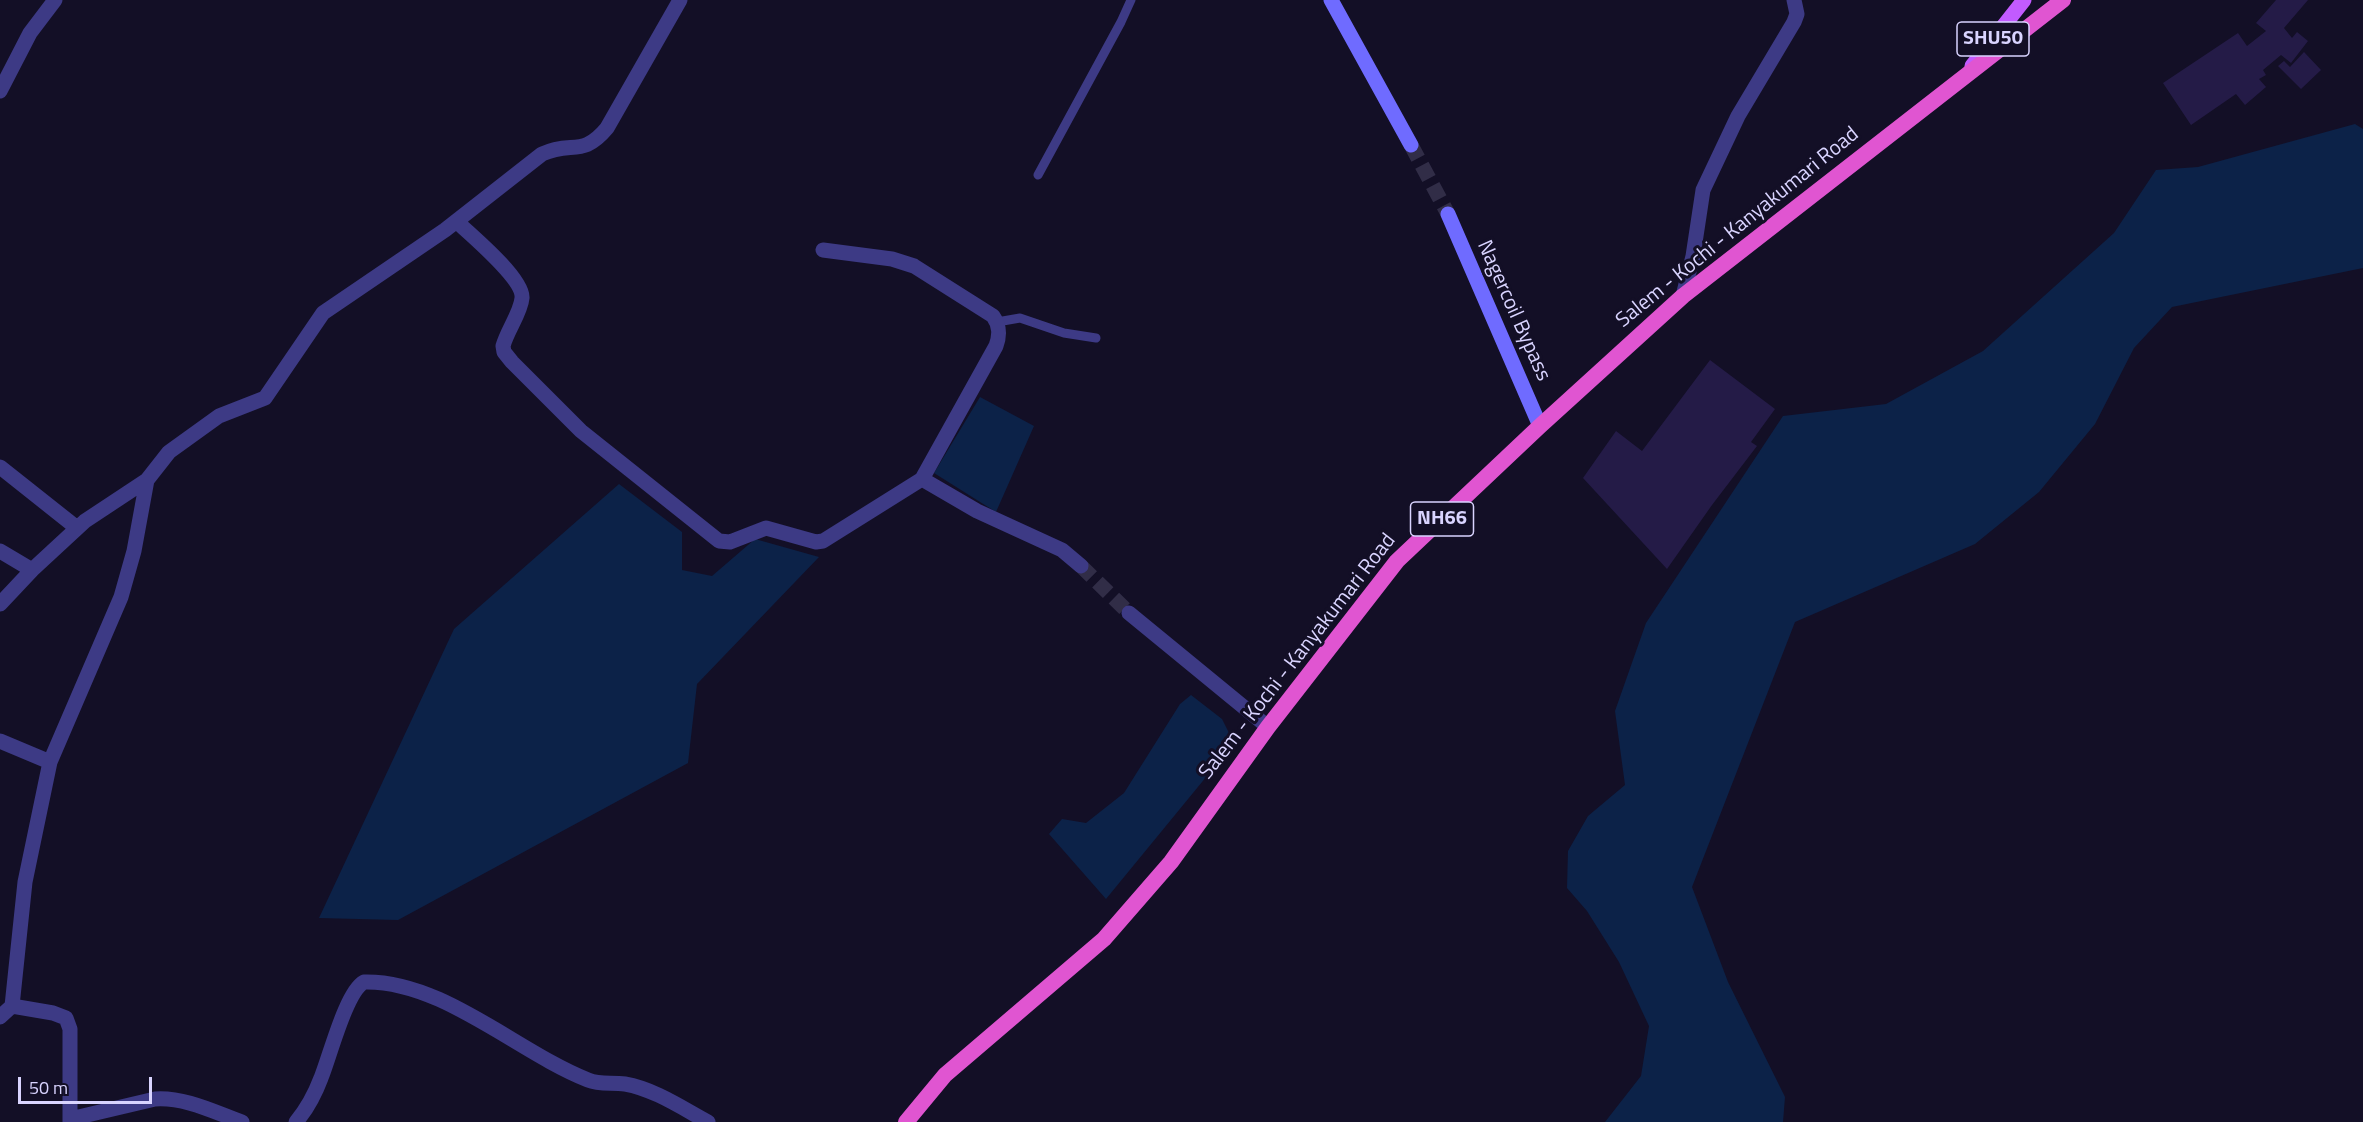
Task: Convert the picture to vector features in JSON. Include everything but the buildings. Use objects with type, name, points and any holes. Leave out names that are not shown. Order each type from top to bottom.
[{"type":"highway","name":"Salem - Kochi - Kanyakumari Road","points":[[906,1122],[945,1075],[1104,939],[1171,862],[1268,727],[1397,561],[1540,426],[1683,296],[2063,0]]},
{"type":"main road","points":[[1331,0],[1411,145]]},
{"type":"main road","name":"SHU50","points":[[1962,78],[2024,0]]},
{"type":"main road","name":"Nagercoil Bypass","points":[[1448,214],[1540,426]]},
{"type":"street","points":[[0,91],[30,33],[55,0]]},
{"type":"street","points":[[0,604],[77,528],[147,480],[169,452],[219,416],[265,398],[323,313],[456,221],[542,154],[550,150],[578,147],[596,142],[607,128],[680,0]]},
{"type":"street","points":[[1683,296],[1693,256],[1703,190],[1738,116],[1794,22],[1797,14],[1794,0]]},
{"type":"street","points":[[456,221],[480,242],[521,290],[522,299],[503,346],[504,352],[512,362],[581,431],[719,541],[730,542],[766,528],[816,542],[823,541],[922,479],[996,346],[999,329],[998,322],[993,316],[914,266],[892,259],[823,250]]},
{"type":"street","points":[[0,467],[77,528]]},
{"type":"street","points":[[922,479],[977,511],[1062,550],[1081,566]]},
{"type":"street","points":[[0,1017],[12,1006],[25,882],[50,762],[121,597],[134,551],[147,480]]},
{"type":"street","points":[[0,551],[32,570]]},
{"type":"street","points":[[1129,613],[1268,727]]},
{"type":"street","points":[[0,741],[50,762]]},
{"type":"street","points":[[296,1122],[306,1111],[320,1079],[352,993],[364,982],[384,981],[424,992],[591,1081],[624,1084],[643,1089],[708,1122]]},
{"type":"street","points":[[12,1006],[53,1013],[66,1018],[70,1029],[70,1121],[155,1099],[168,1098],[187,1102],[242,1122]]},
{"type":"lane","points":[[1038,175],[1131,0]]},
{"type":"lane","points":[[998,322],[1020,318],[1064,333],[1096,338]]},
{"type":"water","points":[[2355,124],[2363,129],[2363,268],[2172,307],[2134,348],[2095,424],[2039,492],[1975,544],[1795,622],[1692,887],[1728,982],[1785,1097],[1783,1122],[1605,1122],[1641,1076],[1649,1026],[1619,962],[1587,911],[1567,888],[1568,851],[1588,816],[1625,785],[1615,711],[1646,623],[1783,416],[1886,404],[1983,351],[2114,233],[2156,170],[2198,167]]},
{"type":"water","points":[[980,397],[1034,426],[996,512],[934,473]]},
{"type":"water","points":[[619,484],[682,532],[682,570],[712,576],[755,539],[819,557],[697,684],[688,763],[398,920],[319,918],[454,629]]},
{"type":"water","points":[[1191,695],[1222,719],[1234,743],[1106,899],[1049,834],[1062,819],[1086,823],[1124,793],[1180,704]]},
{"type":"tunnel","points":[[1411,145],[1448,214]]},
{"type":"tunnel","points":[[1081,566],[1129,613]]}]
